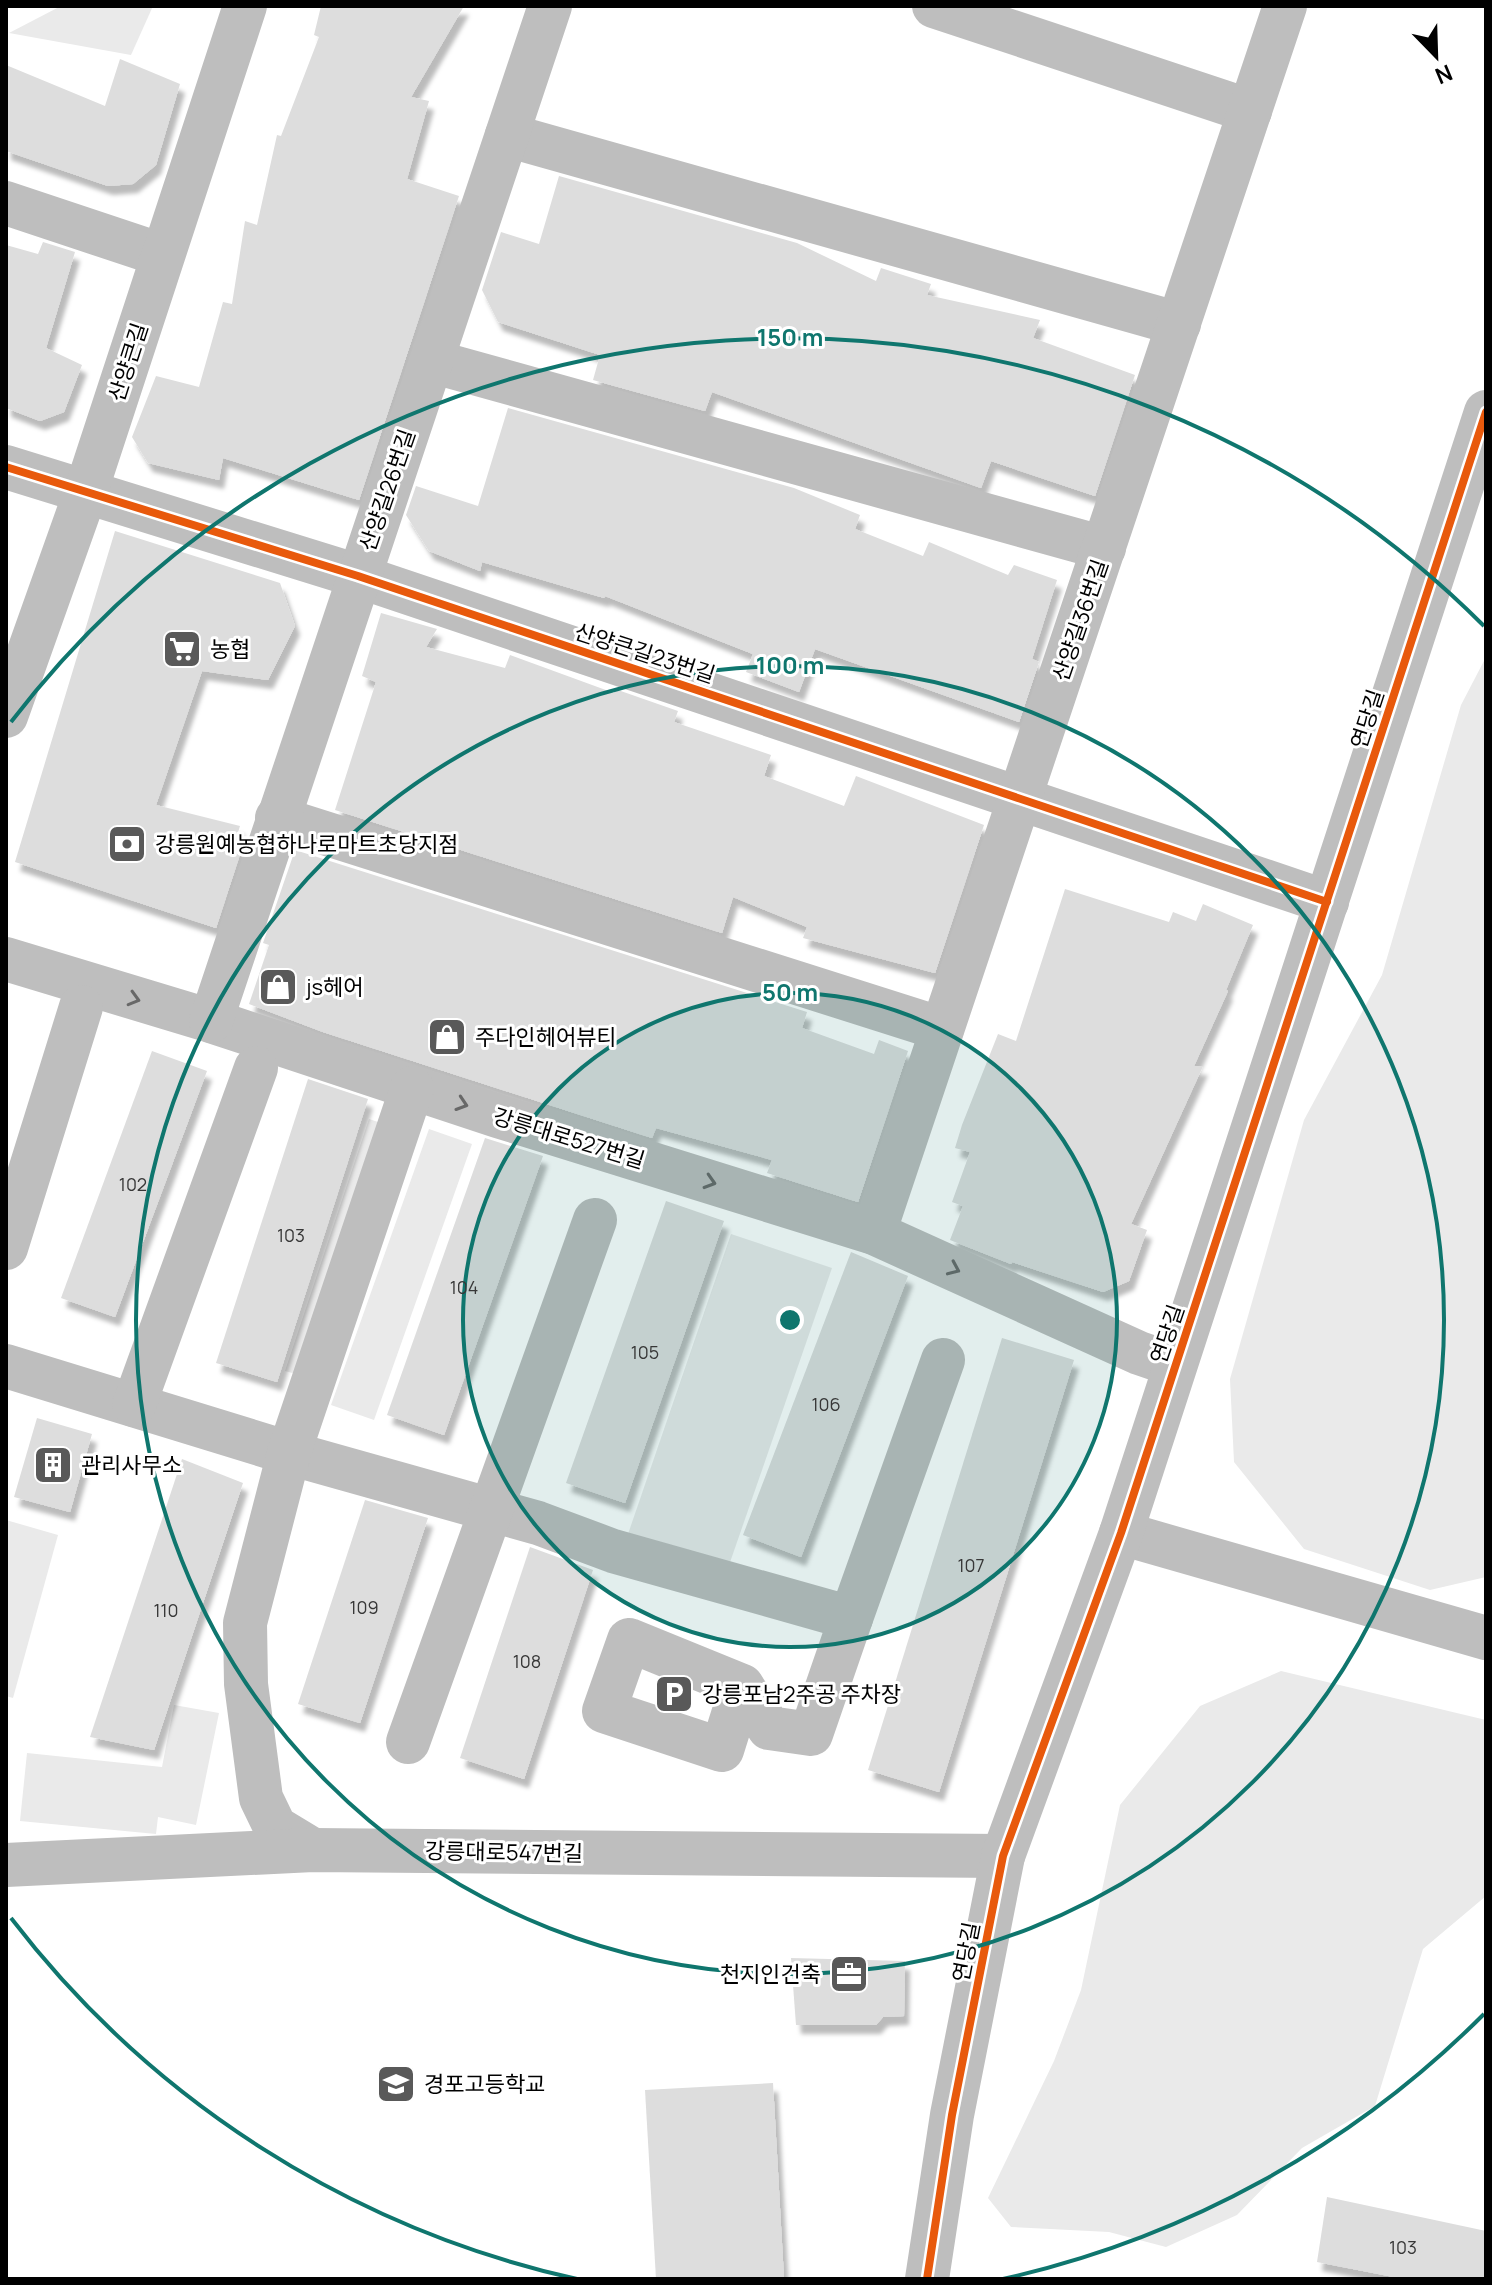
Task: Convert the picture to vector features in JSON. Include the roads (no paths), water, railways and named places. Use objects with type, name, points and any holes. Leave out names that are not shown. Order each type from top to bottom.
[{"type":"street","name":"산양큰길","points":[[6,716],[85,494],[245,6]]},
{"type":"street","name":"산양길26번길","points":[[211,1021],[550,6]]},
{"type":"street","points":[[934,6],[1250,111]]},
{"type":"street","name":"산양길36번길","points":[[874,1233],[1285,6]]},
{"type":"street","points":[[507,135],[1179,324]]},
{"type":"street","points":[[6,203],[162,255]]},
{"type":"street","points":[[431,361],[1104,548]]},
{"type":"street","name":"연당길","points":[[927,2279],[952,2115],[1003,1856],[1121,1533],[1486,412]]},
{"type":"street","name":"산양큰길23번길","points":[[6,467],[85,494],[358,576],[1021,796],[1327,902]]},
{"type":"street","points":[[277,818],[942,1029]]},
{"type":"street","name":"강릉대로527번길","points":[[6,959],[211,1021],[412,1088],[874,1233],[1174,1365]]},
{"type":"street","points":[[6,1248],[81,1007]]},
{"type":"street","points":[[134,1405],[256,1068]]},
{"type":"street","points":[[313,1850],[275,1827],[261,1798],[246,1684],[245,1623],[289,1453],[412,1088]]},
{"type":"street","points":[[408,1742],[595,1220]]},
{"type":"street","points":[[742,1686],[769,1728],[811,1734],[943,1360]]},
{"type":"street","points":[[6,1366],[289,1453],[490,1510],[613,1551],[851,1618]]},
{"type":"street","points":[[1121,1533],[1486,1638]]},
{"type":"street","name":"강릉대로547번길","points":[[6,1865],[313,1850],[1003,1856]]},
{"type":"place","name":"농협","points":[[182,649]]},
{"type":"place","name":"강릉원예농협하나로마트초당지점","points":[[127,844]]},
{"type":"place","name":"js헤어","points":[[278,987]]},
{"type":"place","name":"주다인헤어뷰티","points":[[447,1037]]},
{"type":"place","name":"관리사무소","points":[[53,1465]]},
{"type":"place","name":"강릉포남2주공 주차장","points":[[674,1694]]},
{"type":"place","name":"천지인건축","points":[[849,1974]]},
{"type":"place","name":"경포고등학교","points":[[396,2084]]}]
